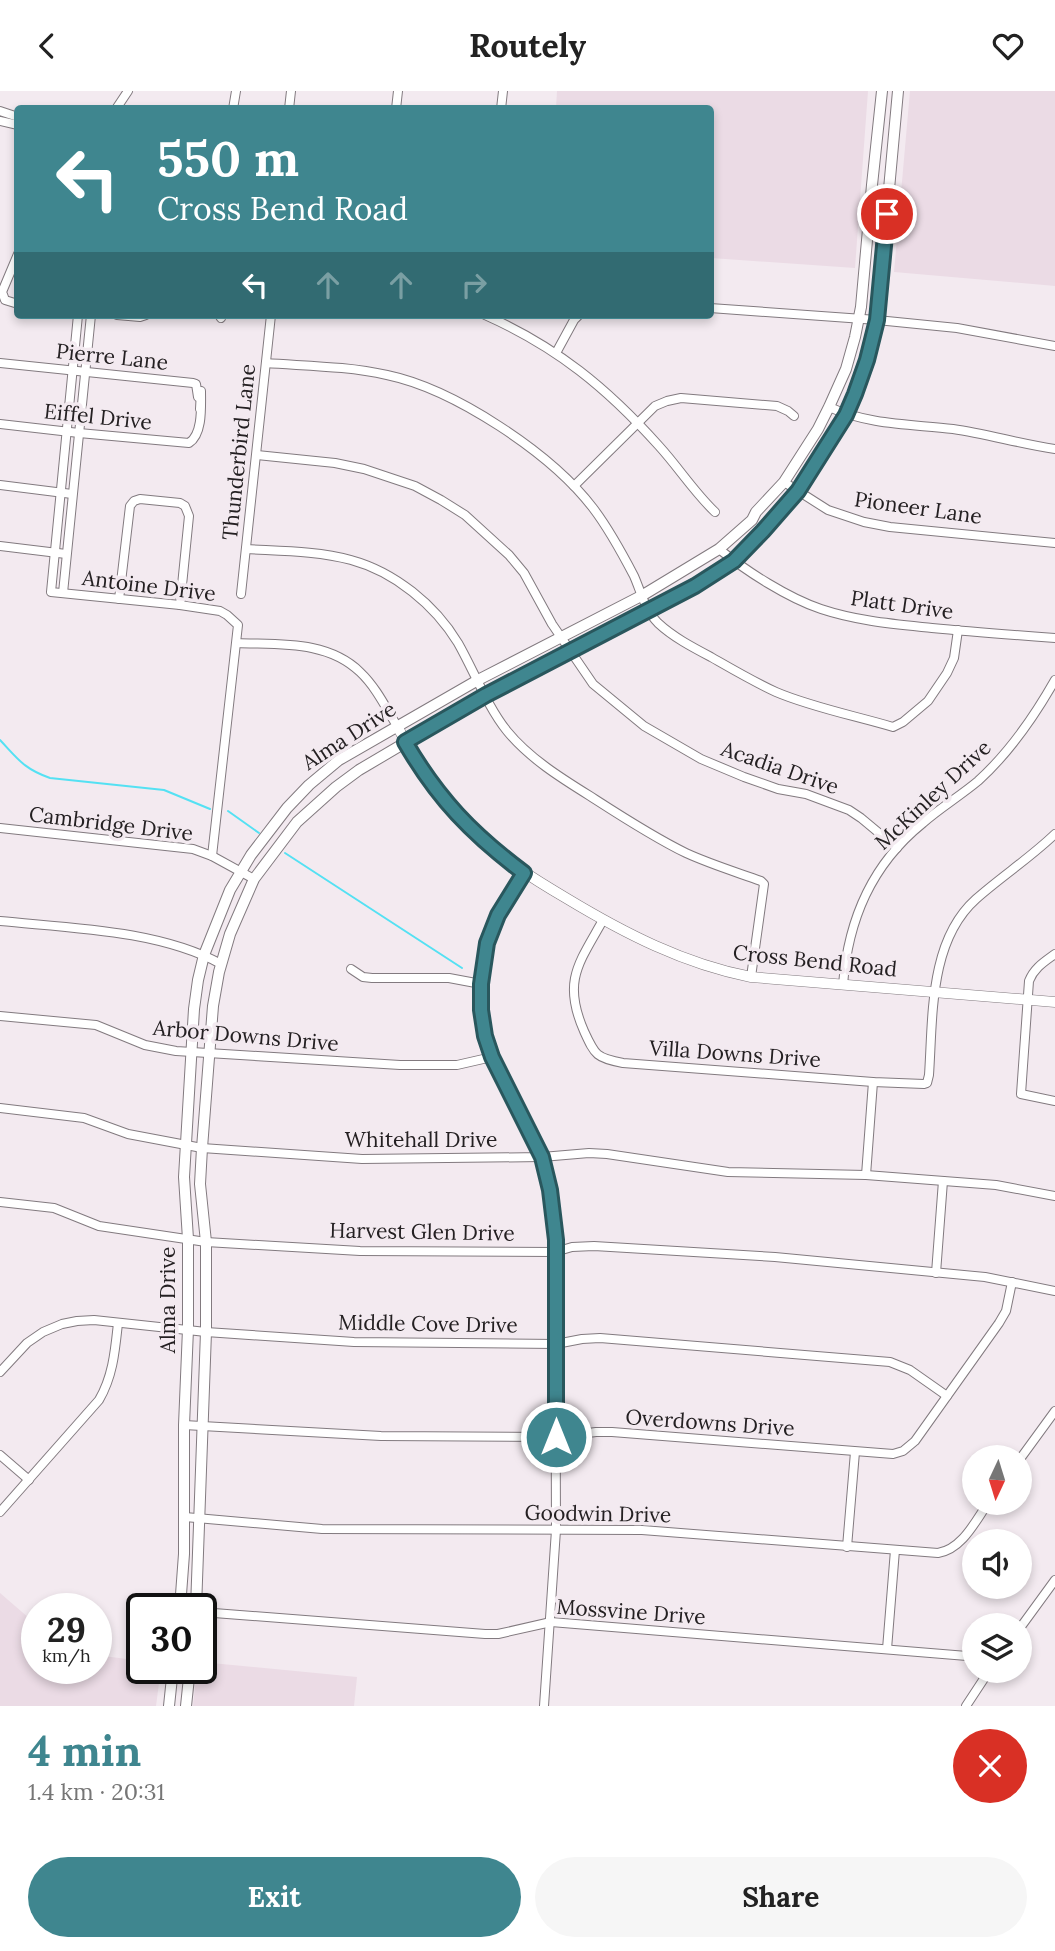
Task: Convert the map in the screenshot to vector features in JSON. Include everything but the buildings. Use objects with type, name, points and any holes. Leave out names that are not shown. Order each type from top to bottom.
[{"type":"main road","name":"Alma Drive","points":[[181,1593],[188,1329],[188,1239],[184,1177],[191,1051],[198,980],[221,909],[242,871],[278,819],[309,785],[339,760],[478,680],[643,595],[719,549],[752,520],[784,482],[829,407],[846,369],[860,319],[882,91]]},
{"type":"main road","name":"Alma Drive","points":[[197,1593],[206,1332],[206,1242],[200,1184],[209,1053],[213,1006],[221,964],[230,934],[254,879],[297,822],[359,770],[486,695],[695,586],[734,561],[798,491],[846,415],[861,379],[877,320],[898,91]]},
{"type":"main road","points":[[872,185],[889,187]]},
{"type":"main road","points":[[169,1706],[171,1684]]},
{"type":"main road","points":[[186,1706],[188,1684]]},
{"type":"street","points":[[14,262],[2,288],[2,296],[14,303]]},
{"type":"street","points":[[714,308],[957,328],[1055,346]]},
{"type":"street","points":[[65,573],[52,572],[79,319]]},
{"type":"street","points":[[63,593],[91,319]]},
{"type":"street","name":"Thunderbird Lane","points":[[241,593],[270,319]]},
{"type":"street","points":[[493,319],[556,353],[594,380],[638,422],[715,512]]},
{"type":"street","points":[[556,353],[575,319]]},
{"type":"street","name":"Pierre Lane","points":[[0,363],[196,384],[200,409],[197,435],[193,441]]},
{"type":"street","points":[[265,363],[388,375],[455,401],[510,433],[575,486],[593,508],[626,561],[643,595],[648,612],[671,634],[777,693],[893,727],[928,701],[947,673],[954,658],[958,630]]},
{"type":"street","points":[[575,486],[655,406],[667,401],[681,398],[777,406],[794,416]]},
{"type":"street","points":[[829,407],[846,415],[877,422],[953,429],[1055,449]]},
{"type":"street","name":"Eiffel Drive","points":[[0,424],[186,443],[193,441]]},
{"type":"street","points":[[64,455],[76,456]]},
{"type":"street","name":"Acadia Drive","points":[[257,455],[335,463],[364,469],[415,486],[441,500],[465,515],[509,555],[524,573],[560,637],[593,684],[644,726],[701,759],[744,777],[849,810],[897,848]]},
{"type":"street","name":"Pioneer Lane","points":[[784,482],[828,510],[864,522],[890,527],[1055,543]]},
{"type":"street","points":[[0,485],[72,494]]},
{"type":"street","points":[[119,599],[130,506],[140,499],[180,503],[188,510],[180,605]]},
{"type":"street","points":[[57,519],[70,521]]},
{"type":"street","points":[[0,546],[66,554]]},
{"type":"street","points":[[246,549],[327,555],[353,560],[411,590],[443,621],[507,731],[544,765],[642,829],[686,853],[761,881],[764,884],[751,977]]},
{"type":"street","name":"Platt Drive","points":[[719,549],[793,597],[830,612],[874,622],[1055,638]]},
{"type":"street","name":"Antoine Drive","points":[[52,572],[51,593],[220,611],[238,625],[237,643]]},
{"type":"street","points":[[212,856],[237,643]]},
{"type":"street","name":"Cross Bend Road","points":[[237,643],[305,646],[333,654],[360,671],[397,726],[425,775],[470,829],[524,873],[603,920],[673,954],[751,977],[1055,1002]]},
{"type":"street","name":"McKinley Drive","points":[[843,985],[850,937],[858,911],[881,868],[924,822],[977,781],[1003,756],[1029,723],[1055,680]]},
{"type":"street","name":"Cambridge Drive","points":[[0,828],[193,849],[212,856],[254,879]]},
{"type":"street","points":[[936,992],[938,967],[944,946],[964,912],[1055,834]]},
{"type":"street","points":[[524,873],[489,935],[481,984],[481,1010],[492,1057],[542,1157],[555,1223],[556,1530],[544,1706]]},
{"type":"street","name":"Villa Downs Drive","points":[[603,920],[579,962],[573,991],[577,1014],[593,1051],[603,1059],[622,1063],[924,1084],[928,1083],[936,992]]},
{"type":"street","points":[[0,921],[125,933],[204,955],[221,964]]},
{"type":"street","points":[[1055,954],[1038,966],[1029,981],[1021,1094],[1055,1101]]},
{"type":"street","points":[[351,969],[363,977],[449,978],[481,984]]},
{"type":"street","name":"Arbor Downs Drive","points":[[0,1016],[96,1025],[145,1045],[176,1051],[400,1065],[457,1065],[492,1057]]},
{"type":"street","points":[[866,1175],[873,1082]]},
{"type":"street","name":"Whitehall Drive","points":[[0,1108],[84,1118],[128,1134],[202,1148],[362,1159],[607,1154],[728,1172],[866,1175],[996,1185],[1055,1196]]},
{"type":"street","points":[[936,1273],[943,1181]]},
{"type":"street","name":"Harvest Glen Drive","points":[[0,1202],[54,1208],[99,1226],[206,1242],[360,1251],[555,1252],[572,1247],[594,1246],[775,1257],[985,1277],[1055,1291]]},
{"type":"street","name":"Overdowns Drive","points":[[184,1425],[369,1436],[556,1437],[612,1432],[893,1454],[903,1451],[915,1441],[999,1323],[1006,1311],[1012,1282]]},
{"type":"street","name":"Middle Cove Drive","points":[[2,1366],[43,1332],[62,1324],[93,1320],[206,1332],[354,1342],[556,1344],[600,1338],[890,1362],[910,1370],[947,1396]]},
{"type":"street","points":[[0,1512],[99,1400],[112,1371],[118,1323]]},
{"type":"street","points":[[1030,1445],[1055,1411]]},
{"type":"street","points":[[847,1547],[855,1452]]},
{"type":"street","points":[[0,1455],[29,1480]]},
{"type":"street","name":"Goodwin Drive","points":[[184,1517],[322,1529],[642,1531],[938,1553],[951,1550],[959,1543],[979,1515]]},
{"type":"street","points":[[887,1649],[895,1551]]},
{"type":"street","points":[[1031,1613],[1055,1580]]},
{"type":"street","name":"Mossvine Drive","points":[[217,1613],[485,1634],[498,1634],[551,1622],[962,1656]]},
{"type":"street","points":[[966,1706],[981,1683]]},
{"type":"shaded area","points":[[557,91],[868,91],[855,268],[714,258],[714,105],[556,105]]},
{"type":"shaded area","points":[[910,91],[1055,91],[1055,286],[894,272]]},
{"type":"shaded area","points":[[0,1593],[21,1611],[21,1684],[112,1684],[112,1657],[126,1659],[126,1684],[159,1684],[156,1706],[0,1706]]},
{"type":"shaded area","points":[[217,1664],[357,1677],[354,1706],[193,1706],[195,1684],[217,1684]]},
{"type":"waterway","points":[[0,740],[28,767],[50,778],[164,790],[210,809]]},
{"type":"waterway","points":[[228,811],[259,833]]},
{"type":"waterway","points":[[285,853],[462,968]]},
{"type":"route","points":[[556,1437],[556,1240],[550,1190],[542,1157],[492,1057],[481,1010],[481,984],[489,935],[524,873],[470,829],[425,775],[405,742],[486,695],[695,586],[734,561],[763,531],[798,491],[846,415],[861,379],[877,320],[887,214]]}]
